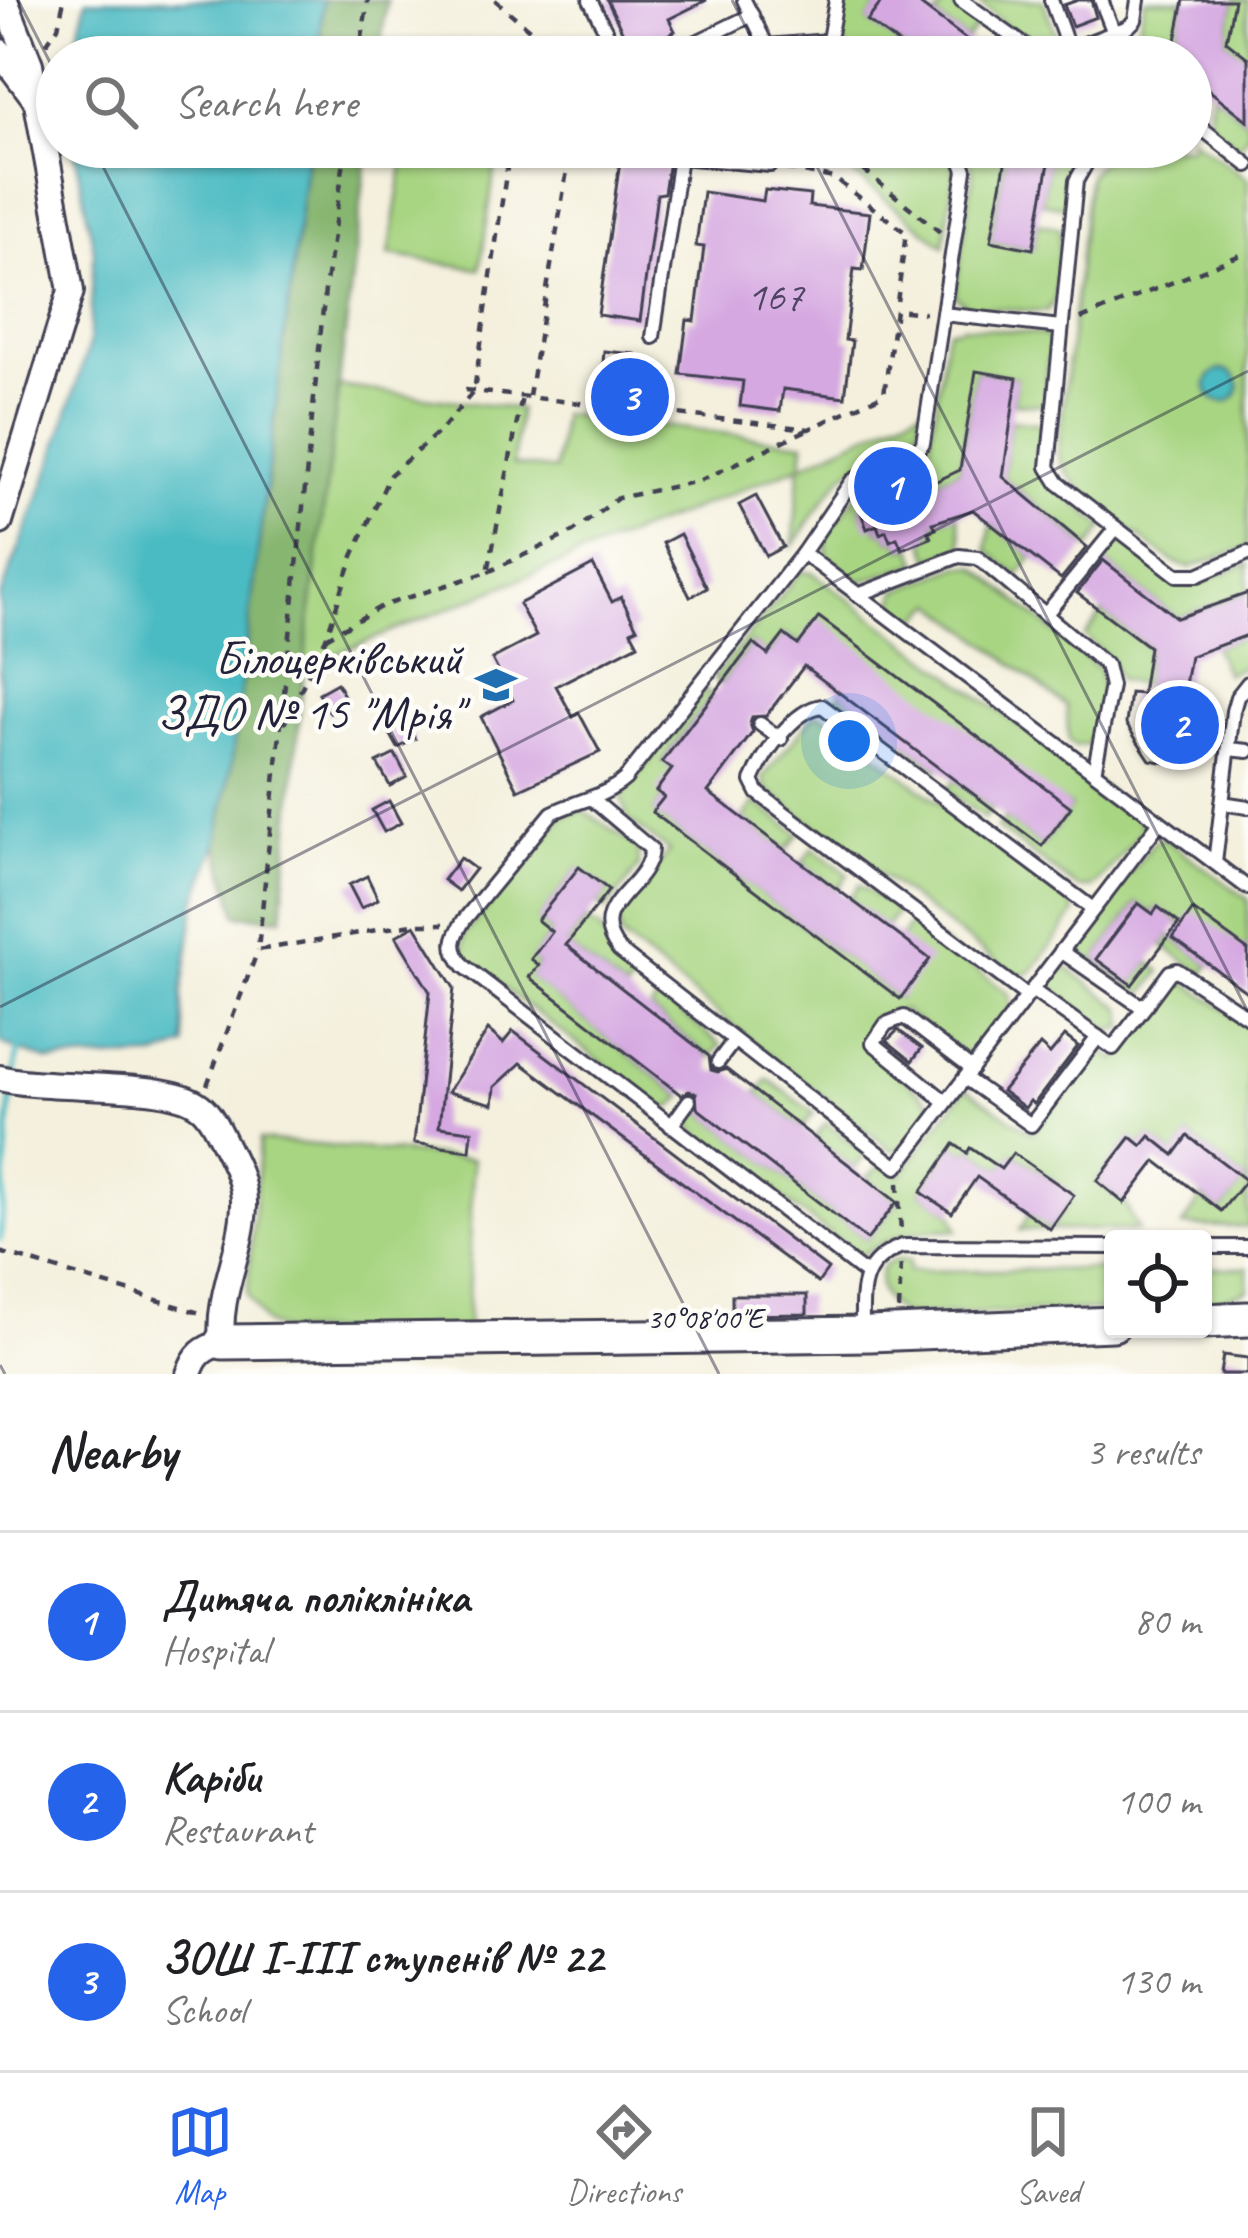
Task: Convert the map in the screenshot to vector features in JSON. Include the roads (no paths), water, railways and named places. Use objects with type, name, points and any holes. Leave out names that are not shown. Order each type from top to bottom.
[{"type":"street","points":[[5,0],[30,64],[36,108]]},
{"type":"street","points":[[0,52],[34,98]]},
{"type":"street","points":[[0,522],[71,291],[47,168]]},
{"type":"street","points":[[10,1081],[97,1085],[163,1094],[200,1105],[238,1170],[244,1202],[220,1330],[193,1359],[189,1374]]},
{"type":"street","points":[[1212,1321],[1248,1319]]},
{"type":"street","points":[[220,1330],[862,1334],[1104,1324]]},
{"type":"lane","points":[[590,0],[608,36]]},
{"type":"lane","points":[[744,0],[762,36]]},
{"type":"lane","points":[[832,36],[836,0]]},
{"type":"lane","points":[[961,0],[1009,36]]},
{"type":"lane","points":[[1051,0],[1064,36]]},
{"type":"lane","points":[[1101,0],[1114,33]]},
{"type":"lane","points":[[1106,36],[1135,20],[1138,0]]},
{"type":"lane","points":[[709,36],[752,15]]},
{"type":"lane","points":[[1212,136],[1248,165]]},
{"type":"lane","points":[[653,337],[678,168]]},
{"type":"lane","points":[[866,1274],[464,966],[452,947],[461,924],[552,813],[593,800],[626,779],[803,553],[852,481],[916,454],[923,443],[964,168]]},
{"type":"lane","points":[[1084,168],[1076,182],[1048,467],[1058,483],[1177,575],[1186,578],[1248,553]]},
{"type":"lane","points":[[943,314],[1061,327]]},
{"type":"lane","points":[[1046,614],[1116,528]]},
{"type":"lane","points":[[803,553],[1248,888]]},
{"type":"lane","points":[[858,595],[959,556],[978,558],[1096,656],[1111,674],[1094,772]]},
{"type":"lane","points":[[704,680],[717,690]]},
{"type":"lane","points":[[1215,863],[1237,697],[1248,683]]},
{"type":"lane","points":[[1094,909],[822,706],[800,714],[752,781],[758,794],[1029,993],[1113,1048],[1170,972],[1178,970],[1248,1017]]},
{"type":"lane","points":[[760,724],[781,740]]},
{"type":"lane","points":[[1228,749],[1248,752]]},
{"type":"lane","points":[[593,800],[651,850],[650,861],[613,909],[607,923],[609,938],[733,1042],[898,1167],[1160,821]]},
{"type":"lane","points":[[1222,803],[1248,807]]},
{"type":"lane","points":[[1061,951],[1131,1003],[1147,1004]]},
{"type":"lane","points":[[946,1102],[873,1043],[886,1024],[904,1018],[1030,1125],[1098,1037]]},
{"type":"lane","points":[[718,1062],[733,1042]]},
{"type":"lane","points":[[671,1126],[689,1101]]},
{"type":"lane","points":[[862,1334],[866,1274],[884,1253],[902,1246],[1104,1247]]},
{"type":"lane","points":[[1212,1247],[1248,1247]]},
{"type":"water","points":[[86,0],[323,0],[320,36],[78,36]]},
{"type":"water","points":[[78,168],[305,168],[232,761],[217,845],[196,901],[182,993],[185,1046],[157,1057],[49,1061],[4,1045],[0,1039],[0,597],[50,469],[89,344],[94,251]]},
{"type":"water","points":[[1223,370],[1234,375],[1239,386],[1234,397],[1223,402],[1212,397],[1207,386],[1212,375]]},
{"type":"waterway","points":[[14,1075],[19,1047]]},
{"type":"waterway","points":[[0,1239],[12,1088]]},
{"type":"place","name":"ЗОШ І-ІІІ ступенів № 22","points":[[630,397]]},
{"type":"place","name":"Дитяча поліклініка","points":[[893,486]]},
{"type":"place","name":"Білоцерківський ЗДО № 15 \"Мрія\"","points":[[496,685]]},
{"type":"place","name":"Каріби","points":[[1180,725]]}]
